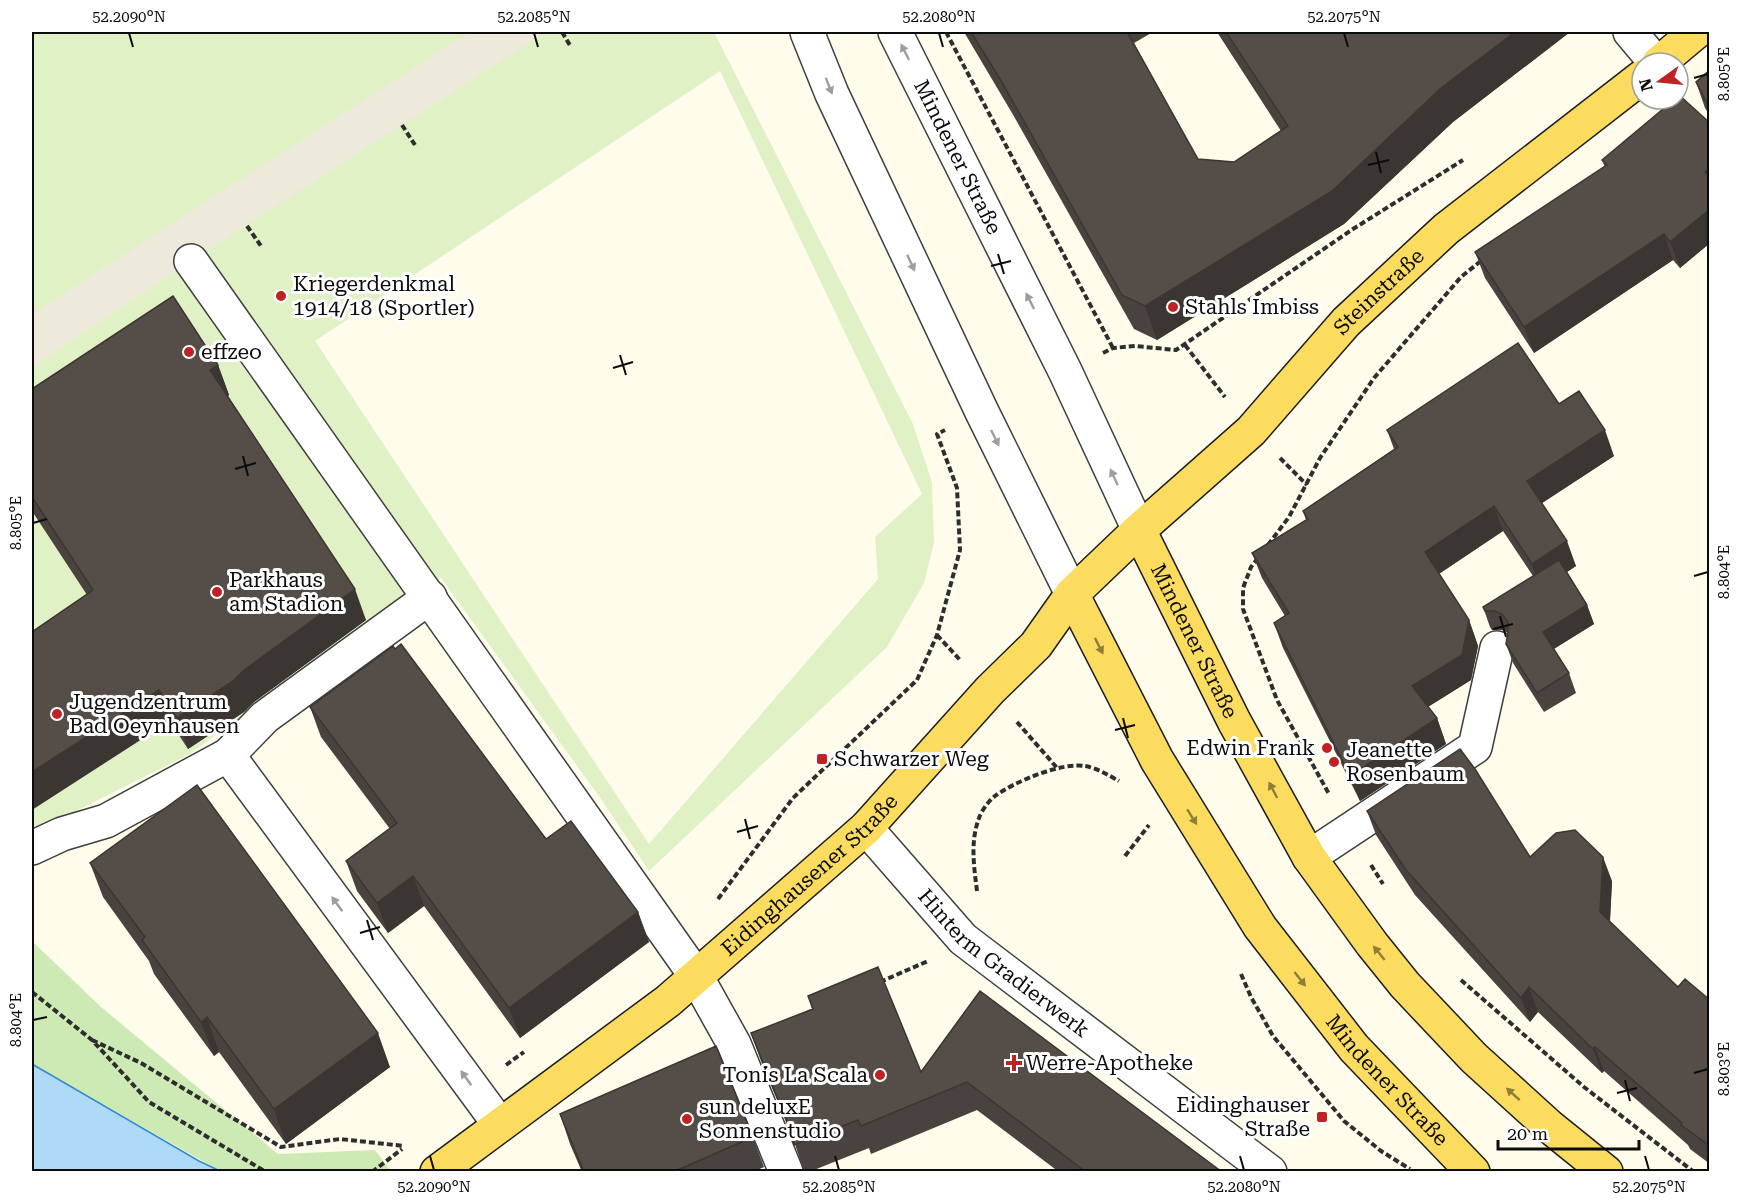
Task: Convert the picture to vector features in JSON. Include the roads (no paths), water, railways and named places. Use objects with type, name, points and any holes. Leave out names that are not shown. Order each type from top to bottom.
[{"type":"main road","points":[[1673,51],[1696,32]]},
{"type":"main road","name":"Steinstraße","points":[[1139,530],[1251,431],[1346,322],[1446,229],[1630,86]]},
{"type":"main road","name":"Eidinghausener Straße","points":[[437,1172],[668,1001],[866,828],[990,690],[1036,645],[1072,594],[1139,530]]},
{"type":"main road","name":"Mindener Straße","points":[[1139,530],[1234,721],[1309,857],[1372,944],[1398,977],[1474,1058],[1549,1126],[1606,1172]]},
{"type":"main road","name":"Mindener Straße","points":[[1072,594],[1157,760],[1260,927],[1354,1048],[1473,1172]]},
{"type":"street","name":"Mindener Straße","points":[[807,32],[832,94],[982,412],[1072,594]]},
{"type":"street","name":"Mindener Straße","points":[[895,32],[1065,371],[1139,530]]},
{"type":"street","points":[[1630,32],[1647,51]]},
{"type":"street","points":[[191,261],[696,976],[734,1044],[786,1172]]},
{"type":"street","points":[[32,848],[62,834],[106,821],[228,755],[265,717],[430,597]]},
{"type":"street","points":[[1309,857],[1475,747],[1497,648]]},
{"type":"street","points":[[228,755],[500,1125]]},
{"type":"street","name":"Hinterm Gradierwerk","points":[[866,828],[963,939],[1269,1172]]},
{"type":"water","points":[[32,1064],[199,1161],[220,1171],[32,1171]]},
{"type":"place","name":"Kriegerdenkmal 1914/18 (Sportler)","points":[[281,296]]},
{"type":"place","name":"Stahls Imbiss","points":[[1173,307]]},
{"type":"place","name":"effzeo","points":[[189,352]]},
{"type":"place","name":"Parkhaus am Stadion","points":[[217,592]]},
{"type":"place","name":"Jugendzentrum Bad Oeynhausen","points":[[57,714]]},
{"type":"place","name":"Edwin Frank","points":[[1327,748]]},
{"type":"place","name":"Schwarzer Weg","points":[[822,759]]},
{"type":"place","name":"Jeanette Rosenbaum","points":[[1334,762]]},
{"type":"place","name":"Werre-Apotheke","points":[[1014,1063]]},
{"type":"place","name":"Toni´s La Scala","points":[[880,1075]]},
{"type":"place","name":"Eidinghauser Straße","points":[[1322,1117]]},
{"type":"place","name":"sun deluxE Sonnenstudio","points":[[687,1119]]}]
